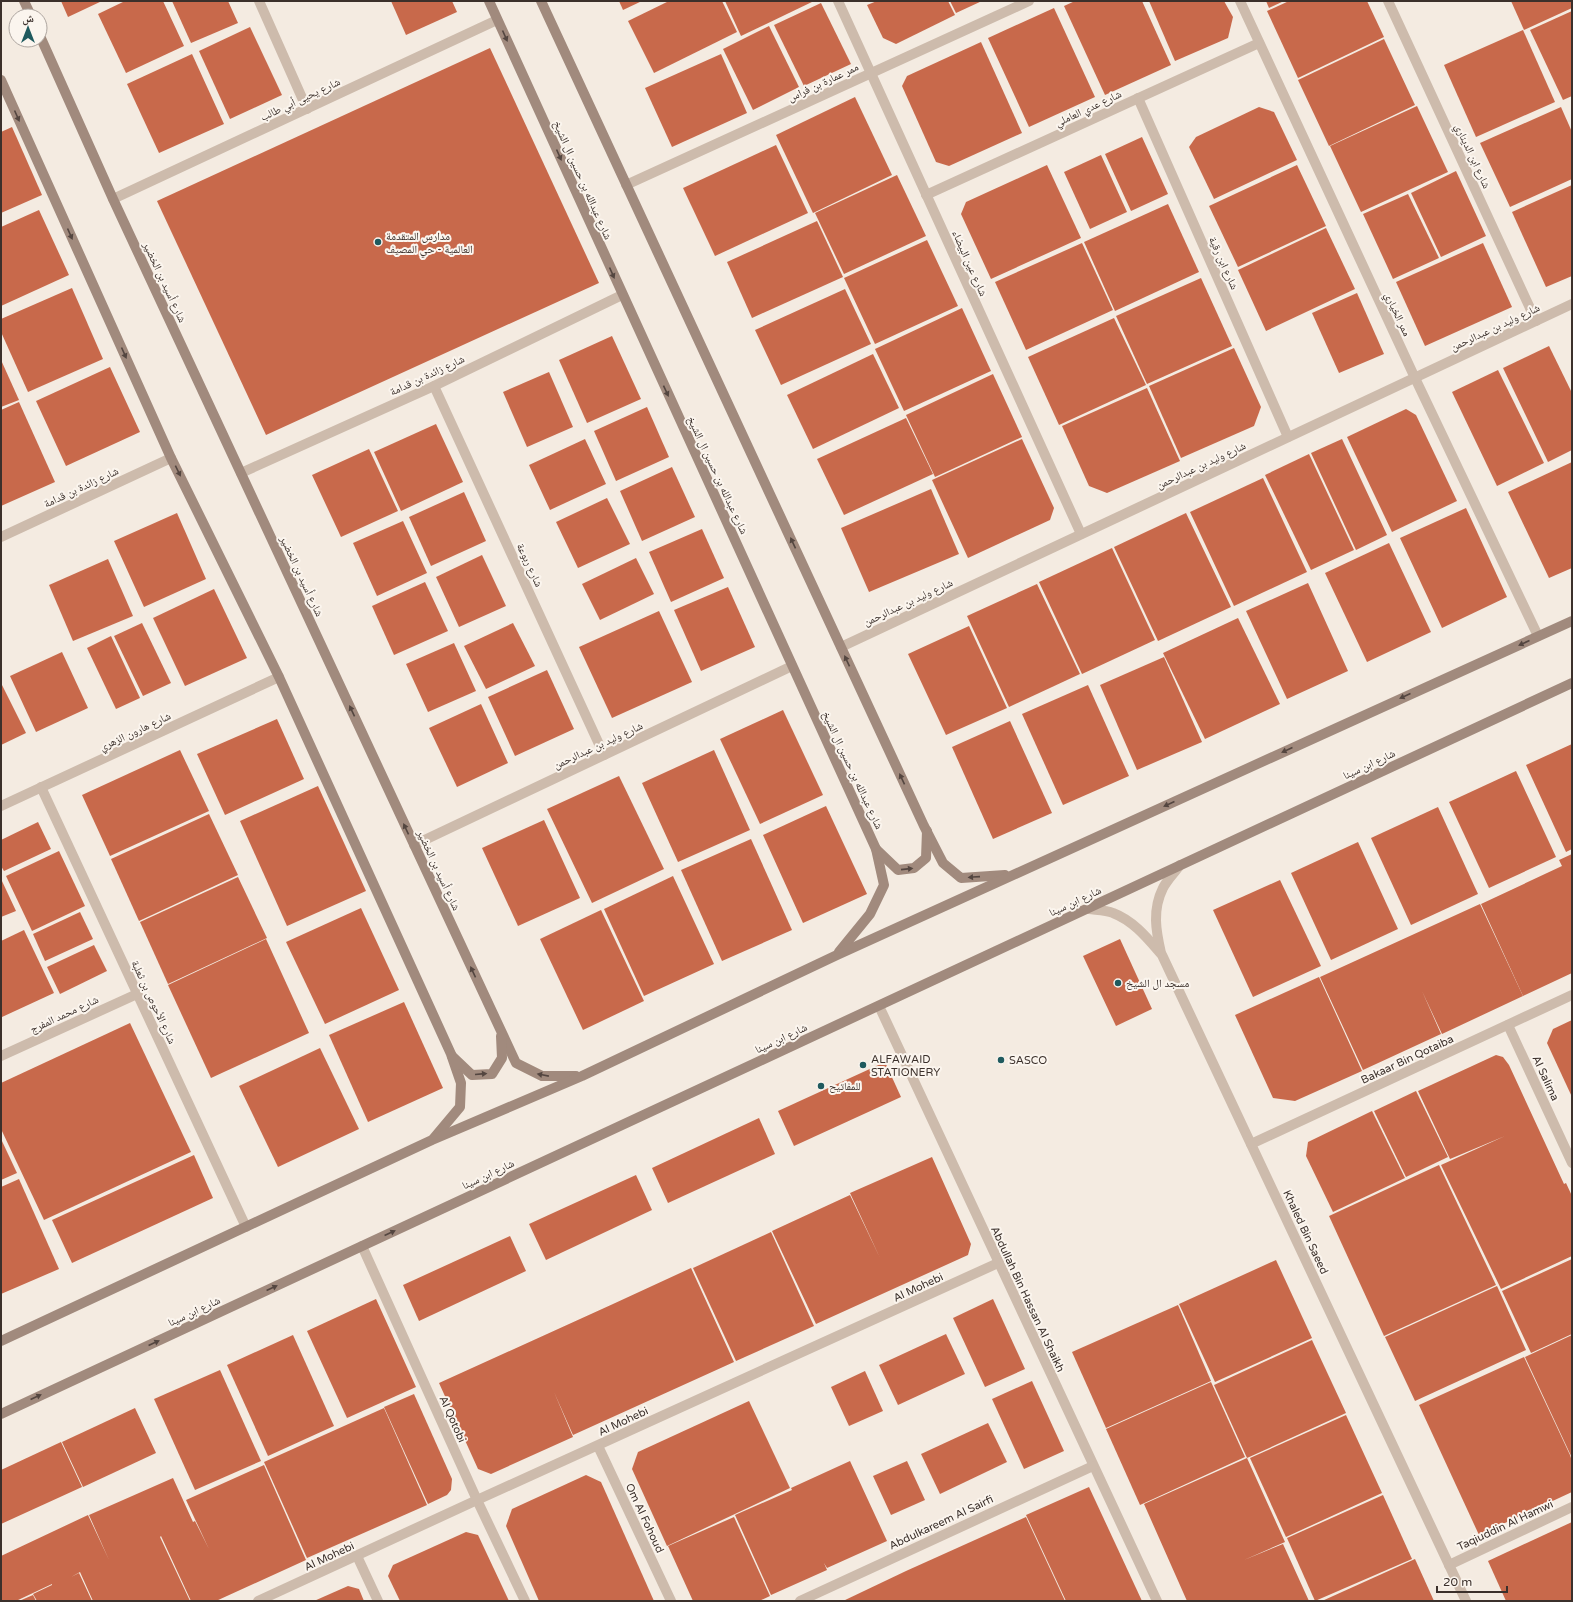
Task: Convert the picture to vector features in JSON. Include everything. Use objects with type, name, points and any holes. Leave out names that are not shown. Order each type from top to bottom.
[{"type":"street","points":[[259,1],[307,109]]},
{"type":"street","name":"شارع عبدالله بن حسين ال الشيخ","points":[[488,1],[876,849],[884,885],[870,914],[837,955]]},
{"type":"street","points":[[541,1],[943,863],[961,878],[1013,874]]},
{"type":"street","name":"شارع عين البيضاء","points":[[838,1],[1080,534]]},
{"type":"street","name":"ممر عمارة بن فراس","points":[[626,185],[1029,1]]},
{"type":"street","name":"ممر الخياري","points":[[1240,1],[1415,378],[1538,636]]},
{"type":"street","name":"شارع ابن الديناري","points":[[1388,1],[1536,321]]},
{"type":"street","name":"شارع يحيى أبي طالب","points":[[113,199],[497,20]]},
{"type":"street","name":"شارع عدي العاملي","points":[[926,195],[1260,43]]},
{"type":"street","name":"شارع أسيد بن الخضير","points":[[45,48],[113,199],[516,1063],[542,1076],[582,1076]]},
{"type":"street","points":[[1,80],[171,458],[279,677],[451,1054],[461,1083],[460,1107],[432,1140]]},
{"type":"street","name":"شارع ابن رقية","points":[[1138,98],[1288,437]]},
{"type":"street","name":"شارع زائدة بن قدامة","points":[[241,473],[434,386],[622,295]]},
{"type":"street","name":"شارع وليد بن عبدالرحمن","points":[[841,646],[1572,304]]},
{"type":"street","name":"شارع ربوعة","points":[[434,386],[604,755]]},
{"type":"street","name":"شارع زائدة بن قدامة","points":[[1,538],[171,458]]},
{"type":"street","points":[[1,1341],[432,1140],[582,1076],[837,955],[1013,874],[1572,621]]},
{"type":"street","name":"شارع وليد بن عبدالرحمن","points":[[414,845],[792,666]]},
{"type":"street","name":"شارع هارون الزهري","points":[[1,806],[279,677]]},
{"type":"street","name":"شارع ابن سينا","points":[[1,1414],[1572,683]]},
{"type":"street","name":"شارع الأحوص بن ثعلبة","points":[[41,787],[246,1227]]},
{"type":"street","points":[[876,849],[898,870],[914,868],[926,858],[927,831]]},
{"type":"street","points":[[1162,955],[1156,929],[1156,907],[1163,887],[1180,865]]},
{"type":"street","name":"Khaled Bin Saeed","points":[[1089,909],[1112,912],[1128,921],[1147,937],[1162,955],[1466,1601]]},
{"type":"street","name":"شارع محمد المفرج","points":[[1,1056],[137,994]]},
{"type":"street","name":"Bakaar Bin Qotaiba","points":[[1251,1144],[1572,995]]},
{"type":"street","name":"Abdullah Bin Hassan Al Shaikh","points":[[879,1006],[1092,1466],[1157,1601]]},
{"type":"street","name":"Al Salima","points":[[1508,1025],[1572,1163]]},
{"type":"street","points":[[451,1054],[472,1075],[492,1074],[502,1058],[501,1032]]},
{"type":"street","name":"Al Qotobi","points":[[362,1246],[477,1500],[525,1601]]},
{"type":"street","name":"Al Mohebi","points":[[258,1601],[998,1263]]},
{"type":"street","name":"Om Al Fohoud","points":[[598,1446],[671,1601]]},
{"type":"street","name":"Abdulkareem Al Sairfi","points":[[800,1601],[1092,1466]]},
{"type":"street","name":"Taqiuddin Al Hamwi","points":[[1449,1565],[1572,1507]]},
{"type":"street","points":[[357,1556],[378,1601]]},
{"type":"building","points":[[61,1],[102,1],[68,17]]},
{"type":"building","points":[[125,1],[163,1],[184,46],[126,73],[98,14]]},
{"type":"building","points":[[172,1],[228,1],[238,23],[191,43]]},
{"type":"building","points":[[391,1],[452,1],[457,12],[406,35]]},
{"type":"building","points":[[619,1],[642,1],[623,10]]},
{"type":"building","points":[[669,1],[722,1],[737,32],[654,73],[628,21]]},
{"type":"building","points":[[725,1],[814,1],[741,36]]},
{"type":"building","points":[[877,1],[948,1],[955,15],[896,44],[883,38],[867,5]]},
{"type":"building","points":[[950,1],[982,1],[956,13]]},
{"type":"building","points":[[1075,1],[1142,1],[1171,65],[1105,95],[1064,6]]},
{"type":"building","points":[[1149,1],[1224,1],[1233,17],[1228,38],[1175,61]]},
{"type":"building","points":[[1266,1],[1284,1],[1269,8]]},
{"type":"building","points":[[1289,1],[1367,1],[1384,37],[1298,78],[1267,11]]},
{"type":"building","points":[[1511,1],[1572,1],[1572,8],[1524,30]]},
{"type":"building","points":[[821,3],[851,64],[804,86],[774,25]]},
{"type":"building","points":[[1054,8],[1095,97],[1029,127],[988,38]]},
{"type":"building","points":[[1572,11],[1572,96],[1563,100],[1530,30]]},
{"type":"building","points":[[769,26],[799,87],[753,110],[723,49]]},
{"type":"building","points":[[250,27],[282,95],[230,119],[199,51]]},
{"type":"building","points":[[1523,30],[1555,102],[1476,137],[1444,65]]},
{"type":"building","points":[[1384,39],[1415,105],[1329,146],[1298,80]]},
{"type":"building","points":[[981,42],[1022,133],[949,166],[936,162],[902,86],[907,76]]},
{"type":"building","name":"مدارس المتقدمة العالمية - حي المصيف","points":[[490,48],[599,283],[266,435],[157,201]]},
{"type":"building","points":[[192,54],[224,124],[159,153],[127,84]]},
{"type":"building","points":[[721,54],[747,113],[672,147],[645,88]]},
{"type":"building","points":[[855,97],[892,175],[813,213],[776,135]]},
{"type":"building","points":[[1417,106],[1448,172],[1361,212],[1330,146]]},
{"type":"building","points":[[1259,107],[1274,112],[1297,160],[1214,199],[1189,147],[1196,137]]},
{"type":"building","points":[[1561,107],[1572,132],[1572,179],[1510,207],[1480,143]]},
{"type":"building","points":[[12,127],[42,195],[1,213],[1,132]]},
{"type":"building","points":[[1142,137],[1168,194],[1131,211],[1105,154]]},
{"type":"building","points":[[776,145],[808,213],[715,256],[683,188]]},
{"type":"building","points":[[1101,155],[1127,212],[1090,229],[1064,172]]},
{"type":"building","points":[[1047,165],[1081,238],[991,279],[961,214],[966,202]]},
{"type":"building","points":[[1297,165],[1326,226],[1238,267],[1209,206]]},
{"type":"building","points":[[1456,171],[1486,236],[1441,257],[1411,193]]},
{"type":"building","points":[[897,175],[926,236],[844,274],[815,213]]},
{"type":"building","points":[[1572,185],[1572,276],[1546,287],[1512,212]]},
{"type":"building","points":[[1408,194],[1439,258],[1393,279],[1363,214]]},
{"type":"building","points":[[1168,204],[1199,272],[1115,311],[1084,242]]},
{"type":"building","points":[[39,210],[69,275],[1,306],[1,227]]},
{"type":"building","points":[[817,221],[843,277],[752,318],[727,262]]},
{"type":"building","points":[[1326,228],[1355,289],[1266,331],[1238,270]]},
{"type":"building","points":[[927,240],[958,306],[875,344],[844,278]]},
{"type":"building","points":[[1082,243],[1113,310],[1026,350],[995,282]]},
{"type":"building","points":[[1483,243],[1512,307],[1425,346],[1396,282]]},
{"type":"building","points":[[1201,278],[1232,346],[1147,384],[1116,316]]},
{"type":"building","points":[[72,288],[103,359],[28,392],[1,332],[1,319]]},
{"type":"building","points":[[845,289],[871,344],[781,385],[755,330]]},
{"type":"building","points":[[1357,293],[1384,354],[1339,373],[1312,313]]},
{"type":"building","points":[[962,308],[991,371],[904,411],[875,349]]},
{"type":"building","points":[[1114,318],[1146,385],[1059,425],[1028,357]]},
{"type":"building","points":[[612,336],[641,399],[587,423],[559,360]]},
{"type":"building","points":[[1549,346],[1572,393],[1572,450],[1548,462],[1503,368]]},
{"type":"building","points":[[1234,348],[1261,407],[1254,426],[1181,458],[1149,386]]},
{"type":"building","points":[[873,354],[899,408],[813,449],[787,395]]},
{"type":"building","points":[[1,360],[19,400],[1,407]]},
{"type":"building","points":[[110,367],[140,432],[66,466],[36,401]]},
{"type":"building","points":[[1498,370],[1544,463],[1497,486],[1452,392]]},
{"type":"building","points":[[549,372],[573,427],[527,447],[503,392]]},
{"type":"building","points":[[993,374],[1022,437],[935,477],[906,415]]},
{"type":"building","points":[[1147,388],[1180,461],[1107,493],[1089,486],[1062,426]]},
{"type":"building","points":[[19,402],[55,482],[1,506],[1,410]]},
{"type":"building","points":[[647,407],[669,457],[616,481],[594,431]]},
{"type":"building","points":[[1406,409],[1416,415],[1457,501],[1392,532],[1347,437]]},
{"type":"building","points":[[906,418],[933,474],[844,515],[817,459]]},
{"type":"building","points":[[436,424],[463,482],[401,511],[374,452]]},
{"type":"building","points":[[585,439],[606,484],[550,510],[529,465]]},
{"type":"building","points":[[1022,439],[1054,508],[1050,520],[968,558],[932,480]]},
{"type":"building","points":[[1342,439],[1387,535],[1356,550],[1311,453]]},
{"type":"building","points":[[369,449],[398,511],[341,537],[312,475]]},
{"type":"building","points":[[1309,454],[1354,550],[1311,570],[1265,475]]},
{"type":"building","points":[[1572,462],[1572,568],[1549,578],[1508,492]]},
{"type":"building","points":[[672,467],[695,517],[642,541],[620,491]]},
{"type":"building","points":[[1263,478],[1307,572],[1234,606],[1190,512]]},
{"type":"building","points":[[931,489],[959,554],[869,592],[841,528]]},
{"type":"building","points":[[464,492],[486,541],[431,566],[409,517]]},
{"type":"building","points":[[607,498],[630,544],[578,568],[556,522]]},
{"type":"building","points":[[1466,508],[1507,597],[1442,628],[1400,538]]},
{"type":"building","points":[[177,513],[206,579],[144,607],[114,541]]},
{"type":"building","points":[[1186,513],[1231,607],[1158,641],[1114,547]]},
{"type":"building","points":[[403,521],[427,573],[377,596],[353,543]]},
{"type":"building","points":[[702,529],[724,578],[671,602],[649,552]]},
{"type":"building","points":[[1389,543],[1431,632],[1367,662],[1325,573]]},
{"type":"building","points":[[1112,548],[1155,640],[1082,674],[1039,582]]},
{"type":"building","points":[[482,555],[506,606],[459,627],[436,577]]},
{"type":"building","points":[[636,558],[654,594],[600,620],[582,584]]},
{"type":"building","points":[[108,559],[133,616],[73,641],[49,585]]},
{"type":"building","points":[[425,582],[448,631],[394,655],[372,606]]},
{"type":"building","points":[[1308,583],[1348,671],[1287,699],[1246,611]]},
{"type":"building","points":[[1037,584],[1080,674],[1009,707],[967,616]]},
{"type":"building","points":[[728,587],[755,647],[701,671],[674,610]]},
{"type":"building","points":[[214,589],[247,658],[185,686],[153,618]]},
{"type":"building","points":[[659,611],[692,682],[612,718],[579,647]]},
{"type":"building","points":[[1238,618],[1280,704],[1205,739],[1163,653]]},
{"type":"building","points":[[142,623],[171,683],[143,696],[114,636]]},
{"type":"building","points":[[513,623],[535,666],[486,689],[464,646]]},
{"type":"building","points":[[969,626],[1007,708],[946,735],[908,654]]},
{"type":"building","points":[[111,636],[140,698],[116,709],[87,648]]},
{"type":"building","points":[[454,643],[476,691],[428,712],[406,664]]},
{"type":"building","points":[[62,652],[88,708],[36,732],[10,676]]},
{"type":"building","points":[[1164,657],[1202,742],[1137,770],[1100,685]]},
{"type":"building","points":[[547,670],[574,729],[515,756],[488,697]]},
{"type":"building","points":[[1,683],[26,733],[1,745]]},
{"type":"building","points":[[1088,685],[1129,776],[1063,805],[1022,714]]},
{"type":"building","points":[[481,704],[508,763],[457,787],[429,728]]},
{"type":"building","points":[[783,710],[823,795],[760,824],[720,739]]},
{"type":"building","points":[[277,719],[304,779],[225,815],[197,754]]},
{"type":"building","points":[[1010,721],[1052,813],[993,839],[952,747]]},
{"type":"building","points":[[1572,744],[1572,849],[1566,852],[1526,765]]},
{"type":"building","points":[[180,750],[209,811],[110,856],[82,795]]},
{"type":"building","points":[[714,750],[750,830],[678,862],[642,783]]},
{"type":"building","points":[[1516,771],[1556,857],[1489,888],[1449,802]]},
{"type":"building","points":[[619,776],[664,869],[592,903],[547,809]]},
{"type":"building","points":[[318,786],[366,891],[287,926],[240,821]]},
{"type":"building","points":[[826,806],[867,894],[803,923],[763,835]]},
{"type":"building","points":[[1438,807],[1478,894],[1411,925],[1371,838]]},
{"type":"building","points":[[209,814],[238,875],[139,921],[111,859]]},
{"type":"building","points":[[544,820],[580,898],[518,926],[482,848]]},
{"type":"building","points":[[38,822],[51,849],[4,871],[1,866],[1,840]]},
{"type":"building","points":[[751,839],[792,930],[722,961],[681,870]]},
{"type":"building","points":[[1358,842],[1398,929],[1331,960],[1291,873]]},
{"type":"building","points":[[59,851],[85,906],[32,931],[6,876]]},
{"type":"building","points":[[1572,854],[1572,973],[1523,996],[1481,904],[1562,866],[1559,860]]},
{"type":"building","points":[[673,876],[714,964],[644,996],[604,909]]},
{"type":"building","points":[[238,877],[267,938],[168,984],[140,922]]},
{"type":"building","points":[[1,879],[16,911],[1,917]]},
{"type":"building","points":[[1280,880],[1321,966],[1253,997],[1213,910]]},
{"type":"building","points":[[1480,904],[1523,996],[1442,1034],[1422,991],[1441,1034],[1363,1070],[1320,977]]},
{"type":"building","points":[[361,908],[399,990],[325,1024],[286,942]]},
{"type":"building","points":[[601,910],[644,1001],[583,1030],[540,939]]},
{"type":"building","points":[[80,912],[93,939],[45,961],[33,934]]},
{"type":"building","points":[[24,930],[54,993],[2,1017],[1,941]]},
{"type":"building","points":[[266,939],[309,1033],[211,1078],[168,985]]},
{"type":"building","name":"مسجد ال الشيخ","points":[[1120,939],[1152,1009],[1116,1026],[1083,956]]},
{"type":"building","points":[[94,945],[107,971],[60,994],[47,967]]},
{"type":"building","points":[[1319,977],[1362,1071],[1295,1101],[1273,1098],[1235,1015]]},
{"type":"building","points":[[404,1002],[443,1088],[368,1122],[329,1035]]},
{"type":"building","points":[[1572,1020],[1572,1097],[1547,1043],[1553,1029]]},
{"type":"building","points":[[130,1023],[191,1152],[44,1220],[1,1129],[1,1083]]},
{"type":"building","points":[[320,1048],[359,1129],[278,1167],[239,1086]]},
{"type":"building","points":[[1496,1055],[1503,1057],[1509,1065],[1564,1184],[1566,1183],[1572,1196],[1572,1256],[1501,1289],[1441,1165],[1505,1136],[1450,1159],[1418,1091]]},
{"type":"building","points":[[885,1062],[901,1097],[794,1146],[778,1111]]},
{"type":"building","points":[[1416,1091],[1448,1157],[1406,1177],[1374,1111]]},
{"type":"building","points":[[1372,1111],[1405,1178],[1333,1212],[1306,1156],[1308,1142]]},
{"type":"building","points":[[759,1118],[775,1154],[668,1203],[652,1168]]},
{"type":"building","points":[[1,1139],[17,1173],[1,1180]]},
{"type":"building","points":[[194,1155],[213,1198],[72,1263],[52,1220]]},
{"type":"building","points":[[932,1157],[971,1244],[968,1255],[816,1324],[772,1231],[850,1195],[880,1258],[850,1193]]},
{"type":"building","points":[[1439,1165],[1496,1285],[1384,1336],[1329,1216]]},
{"type":"building","points":[[636,1175],[652,1210],[546,1260],[529,1224]]},
{"type":"building","points":[[19,1179],[59,1269],[1,1294],[1,1187]]},
{"type":"building","points":[[771,1232],[814,1326],[736,1361],[693,1268]]},
{"type":"building","points":[[510,1236],[526,1271],[419,1321],[403,1285]]},
{"type":"building","points":[[1572,1259],[1572,1334],[1531,1353],[1502,1291]]},
{"type":"building","points":[[1276,1260],[1312,1338],[1215,1382],[1179,1304]]},
{"type":"building","points":[[691,1268],[734,1362],[573,1435],[554,1392],[573,1437],[491,1474],[478,1469],[439,1383]]},
{"type":"building","points":[[1497,1286],[1526,1350],[1415,1401],[1385,1337]]},
{"type":"building","points":[[376,1299],[416,1387],[347,1418],[307,1331]]},
{"type":"building","points":[[993,1299],[1025,1369],[985,1387],[953,1318]]},
{"type":"building","points":[[1178,1305],[1211,1381],[1106,1428],[1072,1352]]},
{"type":"building","points":[[946,1334],[965,1374],[898,1405],[879,1365]]},
{"type":"building","points":[[293,1335],[334,1426],[268,1456],[227,1365]]},
{"type":"building","points":[[1572,1335],[1572,1458],[1525,1357]]},
{"type":"building","points":[[1312,1340],[1346,1413],[1247,1458],[1214,1385]]},
{"type":"building","points":[[1524,1357],[1570,1455],[1572,1461],[1572,1492],[1479,1535],[1419,1405]]},
{"type":"building","points":[[220,1370],[261,1461],[195,1490],[154,1399]]},
{"type":"building","points":[[865,1371],[883,1411],[849,1426],[831,1387]]},
{"type":"building","points":[[1032,1381],[1064,1451],[1024,1469],[992,1399]]},
{"type":"building","points":[[1211,1382],[1245,1457],[1140,1505],[1106,1429]]},
{"type":"building","points":[[414,1394],[452,1479],[451,1490],[447,1495],[428,1504],[384,1407]]},
{"type":"building","points":[[749,1401],[790,1488],[667,1546],[632,1469],[638,1452]]},
{"type":"building","points":[[135,1408],[156,1453],[83,1487],[62,1442]]},
{"type":"building","points":[[384,1408],[427,1505],[307,1558],[264,1462]]},
{"type":"building","points":[[1346,1415],[1382,1493],[1286,1537],[1250,1458]]},
{"type":"building","points":[[988,1423],[1007,1462],[940,1494],[921,1454]]},
{"type":"building","points":[[61,1442],[82,1487],[1,1524],[1,1470]]},
{"type":"building","points":[[1247,1458],[1285,1542],[1244,1560],[1283,1544],[1309,1601],[1187,1601],[1144,1504]]},
{"type":"building","points":[[850,1461],[887,1541],[827,1568],[824,1563],[827,1570],[771,1595],[735,1515],[792,1490],[791,1488]]},
{"type":"building","points":[[907,1461],[925,1500],[891,1515],[873,1476]]},
{"type":"building","points":[[264,1465],[306,1560],[216,1601],[191,1601],[161,1536],[160,1537],[190,1601],[93,1601],[80,1572],[71,1577],[79,1573],[92,1601],[37,1601],[33,1594],[52,1584],[16,1601],[1,1601],[1,1556],[88,1515],[109,1560],[89,1515],[173,1478],[193,1522],[195,1521],[209,1549],[186,1500]]},
{"type":"building","points":[[586,1475],[601,1482],[654,1601],[539,1601],[506,1526],[512,1509]]},
{"type":"building","points":[[1089,1487],[1142,1601],[1066,1601],[1026,1515]]},
{"type":"building","points":[[1383,1495],[1412,1559],[1315,1601],[1287,1538]]},
{"type":"building","points":[[734,1517],[770,1596],[759,1601],[693,1601],[668,1546]]},
{"type":"building","points":[[1026,1517],[1065,1601],[843,1601],[906,1571]]},
{"type":"building","points":[[1572,1522],[1572,1601],[1506,1601],[1488,1561]]},
{"type":"building","points":[[466,1532],[478,1535],[509,1601],[400,1601],[388,1576],[393,1565]]},
{"type":"building","points":[[1415,1559],[1434,1601],[1322,1601]]},
{"type":"building","points":[[348,1586],[359,1589],[364,1601],[314,1601]]},
{"type":"building","points":[[33,1595],[36,1601],[19,1601]]},
{"type":"place","name":"مدارس المتقدمة العالمية - حي المصيف","points":[[378,242]]},
{"type":"place","name":"مسجد ال الشيخ","points":[[1118,983]]},
{"type":"place","name":"SASCO","points":[[1001,1060]]},
{"type":"place","name":"ALFAWAID STATIONERY","points":[[863,1065]]},
{"type":"place","name":"للمفاتيح","points":[[821,1086]]}]
